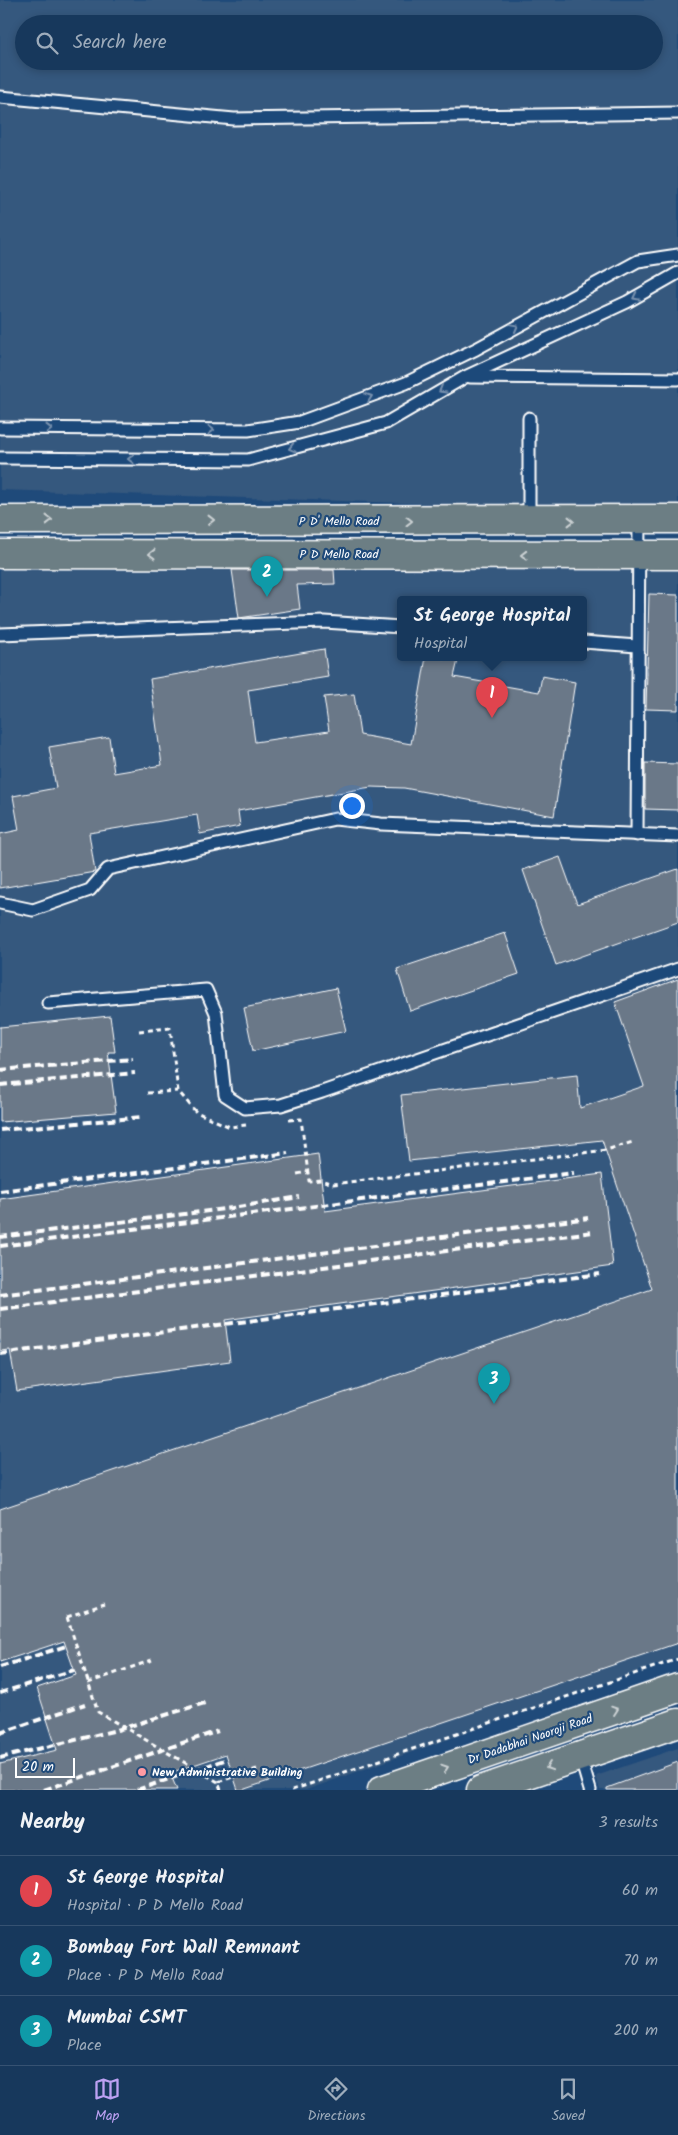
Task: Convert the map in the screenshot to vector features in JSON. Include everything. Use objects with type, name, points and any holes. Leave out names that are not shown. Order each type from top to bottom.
[{"type":"main road","name":"P D' Mello Road","points":[[0,520],[529,521],[678,519]]},
{"type":"main road","name":"P D Mello Road","points":[[0,554],[678,554]]},
{"type":"main road","name":"Dr Dadabhai Naoroji Road","points":[[382,1790],[678,1688]]},
{"type":"main road","points":[[481,1790],[678,1723]]},
{"type":"lane","points":[[0,97],[234,119],[678,113]]},
{"type":"lane","points":[[0,428],[248,430],[300,422],[406,383],[476,348],[638,260],[678,255]]},
{"type":"lane","points":[[0,458],[248,460],[386,423],[465,377],[627,302],[678,273]]},
{"type":"lane","points":[[465,377],[678,379]]},
{"type":"lane","points":[[529,418],[529,521]]},
{"type":"lane","points":[[637,835],[639,520]]},
{"type":"lane","points":[[0,634],[324,622],[397,627]]},
{"type":"lane","points":[[587,642],[637,646]]},
{"type":"lane","points":[[0,903],[33,910],[90,890],[108,869],[335,819],[381,824],[678,836]]},
{"type":"lane","points":[[48,1003],[206,990],[216,1014],[225,1095],[245,1108],[280,1104],[322,1092],[678,968]]},
{"type":"lane","points":[[580,1756],[590,1790]]},
{"type":"path","points":[[139,1031],[170,1028],[178,1091],[196,1112],[230,1127],[248,1125]]},
{"type":"path","points":[[147,1093],[178,1091]]},
{"type":"path","points":[[283,1121],[301,1119],[309,1181],[321,1180],[333,1184],[606,1150],[632,1142]]},
{"type":"path","points":[[297,1174],[308,1172]]},
{"type":"path","points":[[104,1604],[67,1616],[98,1712],[218,1782],[221,1790]]},
{"type":"path","points":[[88,1683],[152,1660]]},
{"type":"path","points":[[292,1790],[678,1660]]},
{"type":"path","points":[[218,1782],[257,1769]]},
{"type":"shaded area","points":[[0,0],[678,0],[678,505],[467,505],[0,490]]},
{"type":"shaded area","points":[[678,563],[678,1657],[306,1790],[0,1790],[0,567]]},
{"type":"shaded area","points":[[678,1748],[678,1790],[600,1790],[596,1776]]},
{"type":"building","points":[[232,570],[334,570],[335,584],[297,585],[300,609],[239,618]]},
{"type":"building","points":[[649,594],[678,595],[678,710],[646,709]]},
{"type":"building","points":[[324,649],[328,677],[248,690],[255,742],[329,731],[324,697],[354,694],[360,735],[411,744],[425,661],[458,661],[454,677],[539,692],[542,676],[575,682],[554,816],[404,788],[371,787],[238,811],[240,826],[200,834],[197,815],[89,833],[95,872],[0,888],[0,834],[19,830],[13,796],[56,788],[49,747],[109,737],[114,773],[162,765],[150,679]]},
{"type":"building","points":[[645,763],[678,764],[678,810],[645,809]]},
{"type":"building","points":[[560,857],[577,904],[678,869],[678,922],[556,965],[523,870]]},
{"type":"building","points":[[505,933],[519,974],[410,1011],[397,969]]},
{"type":"building","points":[[678,979],[678,1643],[242,1790],[238,1790],[226,1754],[170,1773],[177,1790],[0,1790],[0,1764],[57,1750],[37,1688],[76,1675],[64,1641],[0,1662],[0,1509],[652,1289],[602,1140],[409,1161],[401,1095],[577,1075],[580,1108],[644,1086],[615,1002]]},
{"type":"building","points":[[336,988],[346,1031],[253,1051],[244,1008]]},
{"type":"building","points":[[110,1016],[115,1052],[108,1052],[116,1112],[0,1122],[0,1027]]},
{"type":"building","points":[[318,1154],[325,1211],[602,1174],[613,1266],[225,1320],[230,1361],[17,1391],[10,1350],[0,1351],[0,1199]]},
{"type":"building","points":[[678,1762],[678,1790],[607,1790],[607,1788]]},
{"type":"railway","points":[[0,1070],[133,1059]]},
{"type":"railway","points":[[0,1085],[135,1073]]},
{"type":"railway","points":[[0,1130],[143,1117]]},
{"type":"railway","points":[[0,1191],[288,1153]]},
{"type":"railway","points":[[0,1246],[574,1173]]},
{"type":"railway","points":[[0,1237],[232,1208],[299,1197]]},
{"type":"railway","points":[[0,1295],[588,1218]]},
{"type":"railway","points":[[0,1309],[593,1232]]},
{"type":"railway","points":[[0,1354],[600,1274]]},
{"type":"railway","points":[[0,1667],[66,1646]]},
{"type":"railway","points":[[0,1693],[74,1670]]},
{"type":"railway","points":[[0,1758],[117,1730],[208,1702]]},
{"type":"railway","points":[[0,1733],[85,1704]]},
{"type":"railway","points":[[44,1790],[218,1731]]},
{"type":"railway","points":[[137,1790],[227,1759]]},
{"type":"place","name":"Bombay Fort Wall Remnant","points":[[267,597]]},
{"type":"place","name":"St George Hospital","points":[[492,718]]},
{"type":"place","name":"Mumbai CSMT","points":[[494,1404]]},
{"type":"place","name":"New Administrative Building","points":[[142,1772]]}]
